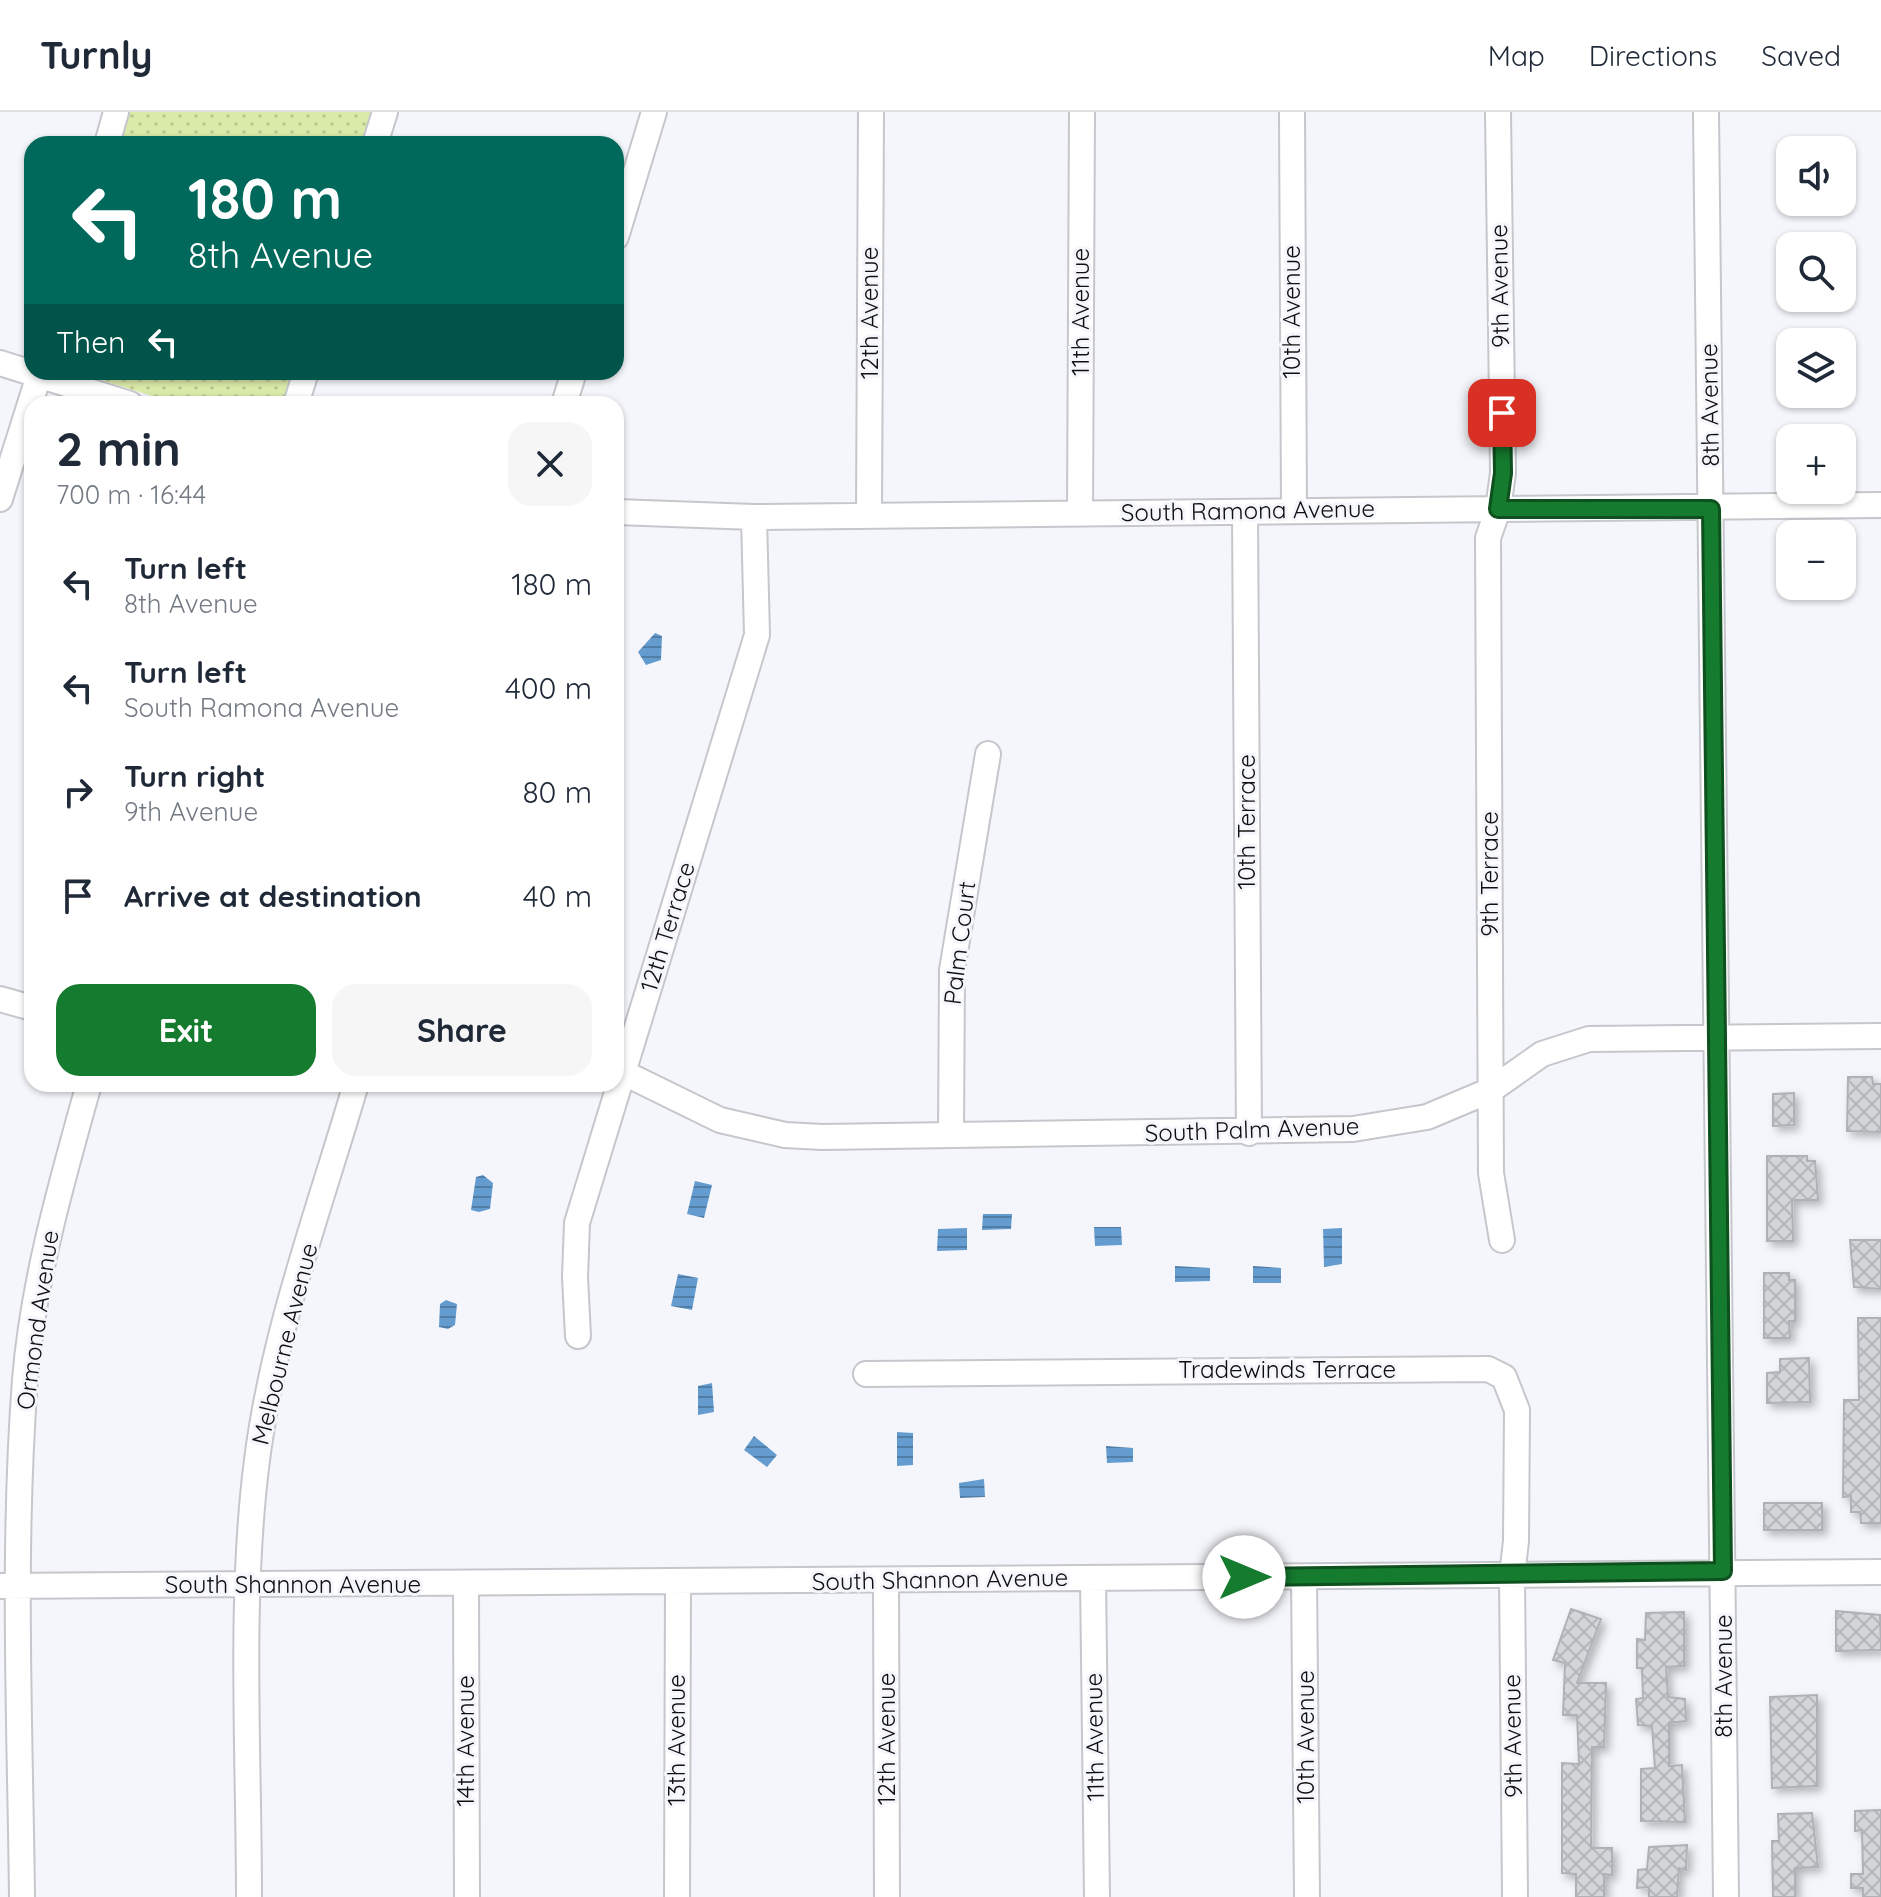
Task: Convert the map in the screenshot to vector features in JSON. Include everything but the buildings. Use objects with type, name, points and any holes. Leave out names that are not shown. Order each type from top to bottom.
[{"type":"street","points":[[109,136],[116,112]]},
{"type":"street","points":[[378,136],[385,112]]},
{"type":"street","points":[[624,211],[654,112]]},
{"type":"street","name":"12th Avenue","points":[[869,514],[871,112]]},
{"type":"street","name":"11th Avenue","points":[[1080,513],[1082,112]]},
{"type":"street","name":"10th Avenue","points":[[1292,112],[1294,511]]},
{"type":"street","name":"9th Avenue","points":[[1498,112],[1503,473],[1498,509]]},
{"type":"street","name":"8th Avenue","points":[[1706,112],[1726,1897]]},
{"type":"street","points":[[0,363],[24,369]]},
{"type":"street","points":[[60,380],[107,396]]},
{"type":"street","points":[[0,499],[24,421]]},
{"type":"street","name":"South Ramona Avenue","points":[[624,512],[754,517],[1881,505]]},
{"type":"street","name":"9th Terrace","points":[[1498,509],[1488,538],[1491,1173],[1502,1240]]},
{"type":"street","name":"10th Terrace","points":[[1245,512],[1249,1133]]},
{"type":"street","name":"12th Terrace","points":[[624,1057],[757,635],[754,517]]},
{"type":"street","name":"Palm Court","points":[[951,1134],[952,970],[988,754]]},
{"type":"street","points":[[0,999],[24,1006]]},
{"type":"street","name":"South Palm Avenue","points":[[624,1072],[720,1120],[769,1133],[822,1137],[1249,1133],[1353,1129],[1427,1117],[1491,1090],[1542,1054],[1589,1039],[1881,1036]]},
{"type":"street","name":"Ormond Avenue","points":[[22,1897],[9,1587],[25,1378],[50,1226],[87,1092]]},
{"type":"street","name":"Melbourne Avenue","points":[[249,1897],[249,1584],[257,1461],[270,1382],[354,1092]]},
{"type":"street","name":"12th Terrace","points":[[578,1336],[575,1277],[577,1223],[614,1092]]},
{"type":"street","name":"Tradewinds Terrace","points":[[866,1374],[1488,1369],[1504,1377],[1517,1410],[1516,1541],[1512,1576]]},
{"type":"street","name":"South Shannon Avenue","points":[[9,1587],[1881,1572]]},
{"type":"street","name":"9th Avenue","points":[[1512,1576],[1515,1897]]},
{"type":"street","name":"10th Avenue","points":[[1304,1577],[1307,1897]]},
{"type":"street","name":"11th Avenue","points":[[1093,1578],[1097,1897]]},
{"type":"street","name":"12th Avenue","points":[[886,1581],[887,1897]]},
{"type":"street","name":"13th Avenue","points":[[677,1897],[678,1582]]},
{"type":"street","name":"14th Avenue","points":[[466,1584],[467,1897]]},
{"type":"green space","points":[[127,112],[380,112],[372,136],[120,136]]},
{"type":"green space","points":[[101,380],[300,380],[294,396],[152,396]]},
{"type":"water","points":[[655,633],[662,636],[661,660],[646,665],[638,652]]},
{"type":"water","points":[[483,1175],[493,1183],[490,1209],[479,1212],[471,1210],[476,1177]]},
{"type":"water","points":[[695,1181],[712,1185],[704,1218],[687,1214]]},
{"type":"water","points":[[983,1214],[1012,1214],[1011,1229],[982,1230]]},
{"type":"water","points":[[1094,1227],[1121,1227],[1122,1245],[1095,1246]]},
{"type":"water","points":[[967,1228],[967,1250],[937,1251],[938,1229]]},
{"type":"water","points":[[1342,1228],[1342,1264],[1324,1267],[1323,1229]]},
{"type":"water","points":[[1175,1266],[1210,1268],[1210,1281],[1175,1282]]},
{"type":"water","points":[[1253,1266],[1281,1268],[1281,1283],[1253,1283]]},
{"type":"water","points":[[678,1274],[698,1278],[692,1310],[671,1306]]},
{"type":"water","points":[[446,1300],[457,1304],[455,1325],[448,1329],[439,1327],[440,1304]]},
{"type":"water","points":[[712,1383],[714,1412],[698,1415],[698,1386]]},
{"type":"water","points":[[897,1432],[913,1433],[913,1465],[897,1466]]},
{"type":"water","points":[[754,1436],[777,1455],[767,1467],[744,1450]]},
{"type":"water","points":[[1106,1446],[1133,1448],[1133,1462],[1107,1463]]},
{"type":"water","points":[[984,1479],[985,1497],[960,1498],[959,1483]]},
{"type":"route","points":[[1244,1577],[1723,1571],[1711,509],[1498,509],[1503,473],[1502,413]]}]
